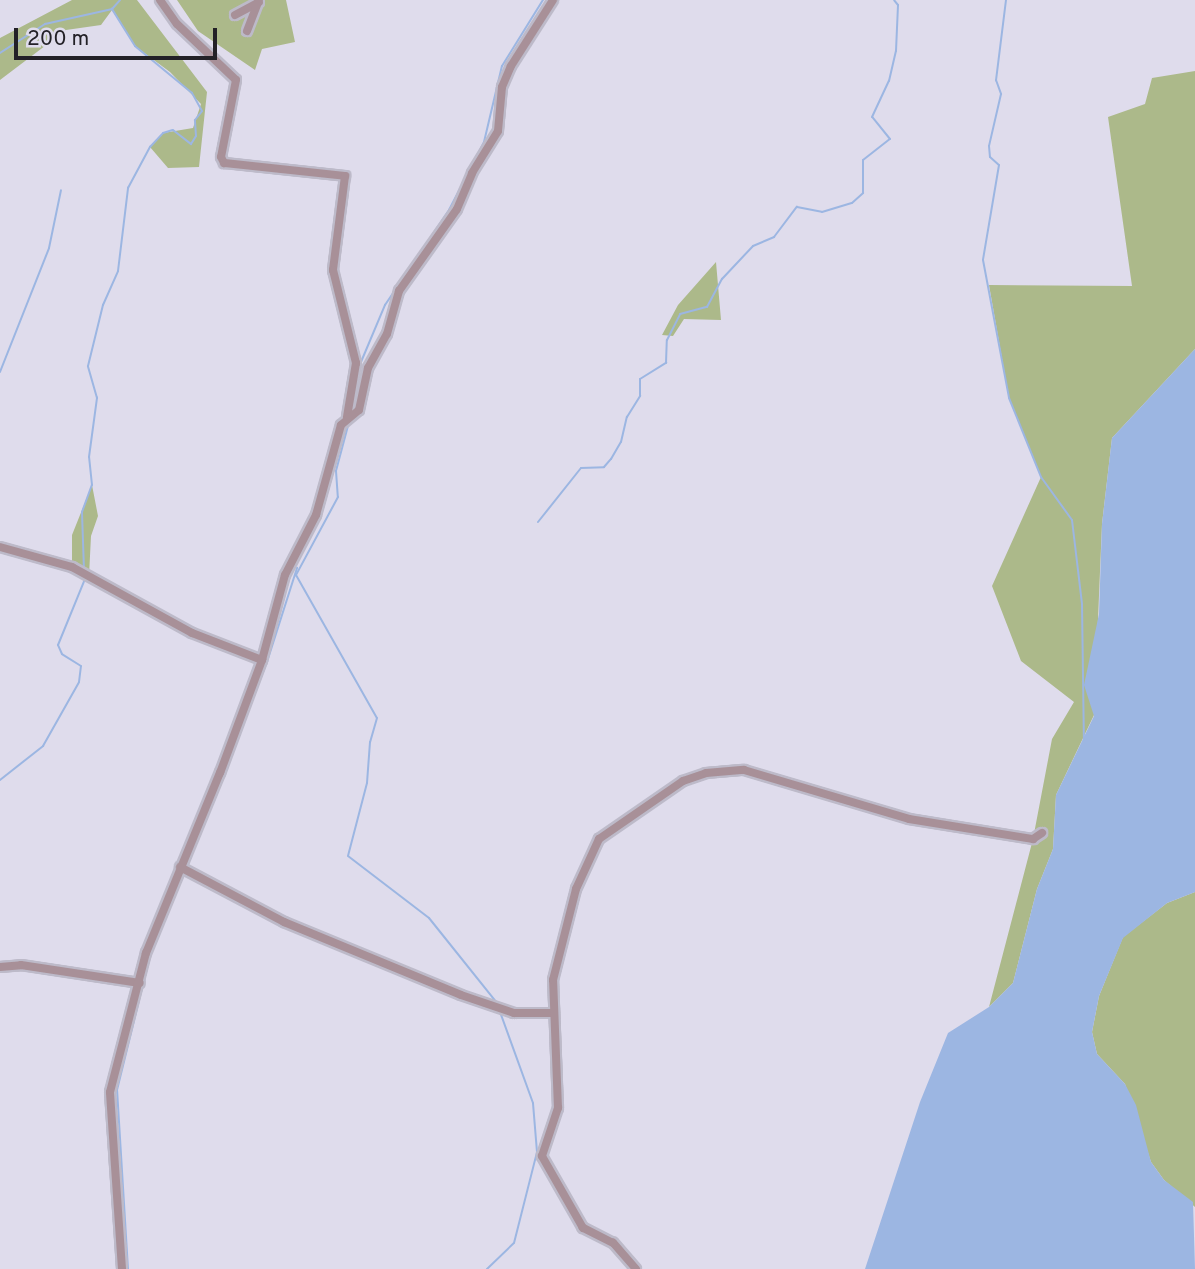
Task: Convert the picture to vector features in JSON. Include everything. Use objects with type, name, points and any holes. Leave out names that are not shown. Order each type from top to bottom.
[{"type":"street","points":[[122,1269],[110,1092],[140,983],[180,867],[262,660],[285,575],[316,515],[347,417],[356,363],[333,270],[345,176],[224,163],[220,157],[236,80],[182,30],[160,0]]},
{"type":"street","points":[[347,417],[359,410],[368,368],[387,334],[399,291],[457,208],[471,173],[498,131],[502,87],[511,66],[553,0]]},
{"type":"street","points":[[235,15],[259,1]]},
{"type":"street","points":[[247,30],[259,1]]},
{"type":"street","points":[[0,547],[72,567],[192,633],[262,660]]},
{"type":"street","points":[[636,1269],[613,1243],[583,1228],[542,1156],[558,1108],[553,981],[576,889],[599,839],[684,781],[706,773],[744,770],[909,819],[1033,839],[1042,833]]},
{"type":"street","points":[[180,867],[284,922],[461,995],[514,1013],[554,1013]]},
{"type":"street","points":[[0,967],[20,965],[140,983]]},
{"type":"green space","points":[[72,0],[137,0],[207,92],[199,167],[168,168],[150,147],[163,133],[193,128],[201,104],[170,72],[135,46],[112,10],[101,25],[66,30],[0,80],[0,38]]},
{"type":"green space","points":[[177,0],[286,0],[295,42],[262,49],[255,70],[198,31]]},
{"type":"green space","points":[[1195,71],[1195,349],[1112,438],[1102,524],[1094,715],[1056,795],[1053,849],[1037,889],[1013,983],[989,1007],[1033,839],[1052,739],[1074,702],[1021,661],[992,586],[1041,477],[1009,398],[989,285],[1132,286],[1108,117],[1145,104],[1152,78]]},
{"type":"green space","points":[[716,262],[721,320],[684,319],[673,336],[662,335],[678,305]]},
{"type":"green space","points":[[92,485],[98,516],[91,536],[89,576],[72,567],[72,535]]},
{"type":"green space","points":[[1195,892],[1195,1207],[1164,1180],[1151,1162],[1125,1084],[1097,1054],[1092,1032],[1099,996],[1123,937],[1167,903]]},
{"type":"water","points":[[1195,349],[1195,892],[1167,903],[1123,938],[1099,996],[1092,1032],[1097,1054],[1125,1084],[1136,1105],[1151,1162],[1164,1180],[1193,1202],[1195,1269],[865,1269],[920,1102],[948,1033],[989,1007],[1013,983],[1037,889],[1053,849],[1056,795],[1094,716],[1084,685],[1099,614],[1102,524],[1112,438]]},
{"type":"waterway","points":[[0,53],[45,24],[112,9],[120,0]]},
{"type":"waterway","points":[[353,405],[361,362],[385,305],[449,210],[484,142],[502,66],[543,0]]},
{"type":"waterway","points":[[538,522],[581,468],[604,467],[611,459],[621,442],[627,417],[640,396],[640,379],[666,363],[667,340],[680,314],[707,307],[722,279],[753,246],[774,237],[797,207],[822,212],[852,203],[863,193],[863,160],[890,139],[872,117],[889,81],[896,51],[898,5],[894,0]]},
{"type":"waterway","points":[[1006,0],[996,80],[1001,94],[989,146],[990,157],[999,165],[983,260],[1009,398],[1041,477],[1072,520],[1082,604],[1084,741]]},
{"type":"waterway","points":[[84,570],[82,512],[92,485],[89,457],[97,398],[88,366],[103,305],[118,271],[128,188],[150,147],[163,133],[173,130],[191,144],[196,136],[195,120],[202,111],[192,93],[135,46],[112,9]]},
{"type":"waterway","points":[[0,372],[49,248],[61,190]]},
{"type":"waterway","points":[[349,422],[336,471],[338,497],[296,575],[377,718],[370,742],[367,783],[348,856],[429,918],[497,1003]]},
{"type":"waterway","points":[[213,801],[267,662],[297,568]]},
{"type":"waterway","points":[[0,780],[43,746],[79,682],[81,666],[62,654],[58,645],[85,579]]},
{"type":"waterway","points":[[128,1269],[117,1090],[151,952],[183,875]]},
{"type":"waterway","points":[[487,1269],[514,1243],[537,1152],[533,1103],[500,1012]]}]
